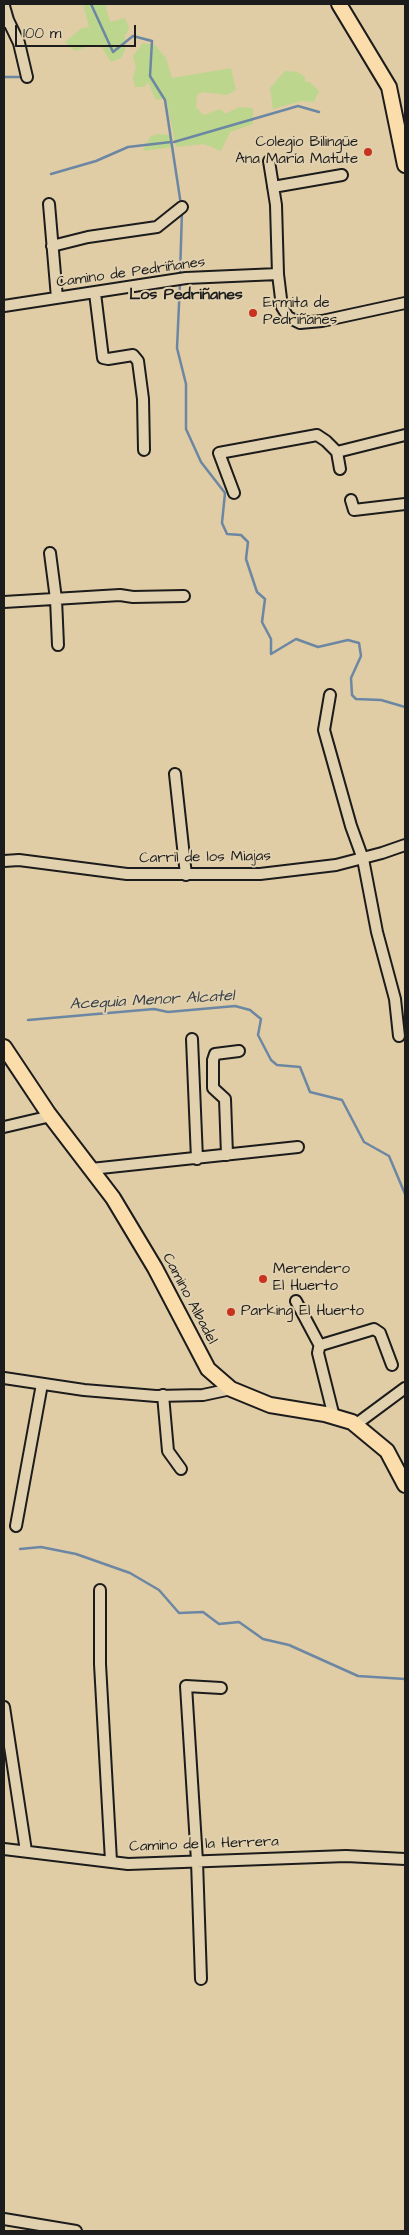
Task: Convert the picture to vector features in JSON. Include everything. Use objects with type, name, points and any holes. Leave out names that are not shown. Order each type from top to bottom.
[{"type":"main road","points":[[339,4],[389,86],[405,165]]},
{"type":"main road","name":"Camino Albadel","points":[[4,1047],[51,1116],[113,1198],[155,1268],[208,1369],[231,1390],[270,1405],[334,1417],[355,1425],[387,1451],[405,1485]]},
{"type":"street","points":[[4,6],[6,21],[19,44],[27,77]]},
{"type":"street","points":[[269,161],[273,187],[278,274],[282,307],[288,317],[300,323],[322,321],[405,303]]},
{"type":"street","points":[[273,187],[342,175]]},
{"type":"street","points":[[49,204],[57,298]]},
{"type":"street","points":[[52,246],[88,237],[157,227],[182,207]]},
{"type":"street","name":"Camino de Pedriñanes","points":[[4,306],[181,279],[278,274]]},
{"type":"street","points":[[95,292],[102,358],[133,356],[138,361],[142,392],[144,450]]},
{"type":"street","points":[[337,452],[405,435]]},
{"type":"street","points":[[234,493],[219,453],[317,436],[326,441],[337,452],[340,469]]},
{"type":"street","points":[[352,500],[354,510],[405,504]]},
{"type":"street","points":[[50,553],[56,599],[58,645]]},
{"type":"street","points":[[4,602],[120,596],[133,598],[184,596]]},
{"type":"street","points":[[330,695],[324,730],[351,826],[363,859],[378,932],[395,999],[399,1036]]},
{"type":"street","points":[[175,774],[186,875]]},
{"type":"street","name":"Carril de los Miajas","points":[[4,861],[19,860],[127,874],[260,874],[336,865],[363,859],[405,845]]},
{"type":"street","points":[[192,1039],[196,1159]]},
{"type":"street","points":[[227,1155],[225,1099],[214,1088],[213,1060],[215,1054],[239,1051]]},
{"type":"street","points":[[4,1127],[51,1116]]},
{"type":"street","points":[[91,1169],[298,1147]]},
{"type":"street","points":[[296,1301],[320,1346],[318,1353],[334,1417]]},
{"type":"street","points":[[320,1346],[374,1330],[380,1333],[392,1365]]},
{"type":"street","points":[[4,1378],[42,1384],[163,1396],[203,1396],[231,1390]]},
{"type":"street","points":[[16,1526],[42,1384]]},
{"type":"street","points":[[355,1425],[405,1388]]},
{"type":"street","points":[[163,1396],[168,1452],[180,1469]]},
{"type":"street","points":[[100,1590],[100,1664],[111,1862]]},
{"type":"street","points":[[201,1979],[197,1861],[186,1686],[221,1688]]},
{"type":"street","points":[[4,1707],[26,1850]]},
{"type":"street","name":"Camino de la Herrera","points":[[4,1848],[128,1864],[346,1856],[405,1859]]},
{"type":"street","points":[[4,2219],[76,2231]]},
{"type":"green space","points":[[83,4],[105,4],[110,22],[125,18],[129,28],[125,36],[125,50],[121,58],[111,62],[101,46],[92,45],[75,51],[65,42],[82,28],[89,27]]},
{"type":"green space","points":[[143,43],[155,45],[166,58],[172,78],[231,68],[236,90],[227,95],[203,92],[197,95],[196,107],[203,115],[221,109],[225,114],[239,107],[253,108],[253,124],[230,132],[221,151],[204,144],[176,147],[166,98],[156,100],[148,82],[144,87],[135,87],[133,78],[136,67],[133,56]]},
{"type":"green space","points":[[285,71],[297,72],[304,76],[306,82],[310,82],[319,91],[314,102],[301,101],[273,109],[270,88]]},
{"type":"green space","points":[[158,134],[170,135],[173,147],[143,151],[150,137]]},
{"type":"waterway","points":[[91,4],[113,52],[133,36],[152,41],[150,76],[165,100],[181,205]]},
{"type":"waterway","points":[[4,77],[23,77]]},
{"type":"waterway","points":[[174,142],[298,106],[319,112]]},
{"type":"waterway","points":[[51,174],[96,161],[128,147],[171,142]]},
{"type":"waterway","points":[[180,275],[182,211]]},
{"type":"waterway","points":[[180,283],[177,348],[186,384],[186,429],[201,462],[225,493],[222,523],[227,534],[241,535],[248,542],[246,559],[257,592],[265,599],[262,622],[271,639],[271,654],[296,639],[318,647],[348,640],[359,643],[361,656],[351,678],[352,695],[356,699],[381,700],[405,707]]},
{"type":"waterway","name":"Acequia Menor Alcatel","points":[[28,1020],[154,1009],[168,1012],[235,1006],[250,1010],[261,1019],[258,1035],[271,1060],[277,1065],[300,1067],[310,1092],[342,1100],[364,1142],[389,1156],[405,1194]]},
{"type":"waterway","points":[[20,1549],[41,1547],[76,1554],[130,1573],[159,1590],[179,1613],[203,1612],[219,1624],[239,1622],[263,1639],[289,1645],[358,1676],[405,1679]]},
{"type":"place","name":"Colegio Bilingüe Ana María Matute","points":[[368,152]]},
{"type":"place","name":"Ermita de Pedriñanes","points":[[253,313]]},
{"type":"place","name":"Merendero El Huerto","points":[[263,1279]]},
{"type":"place","name":"Parking El Huerto","points":[[231,1312]]},
{"type":"district","name":"Los Pedriñanes","points":[[186,296]]}]
